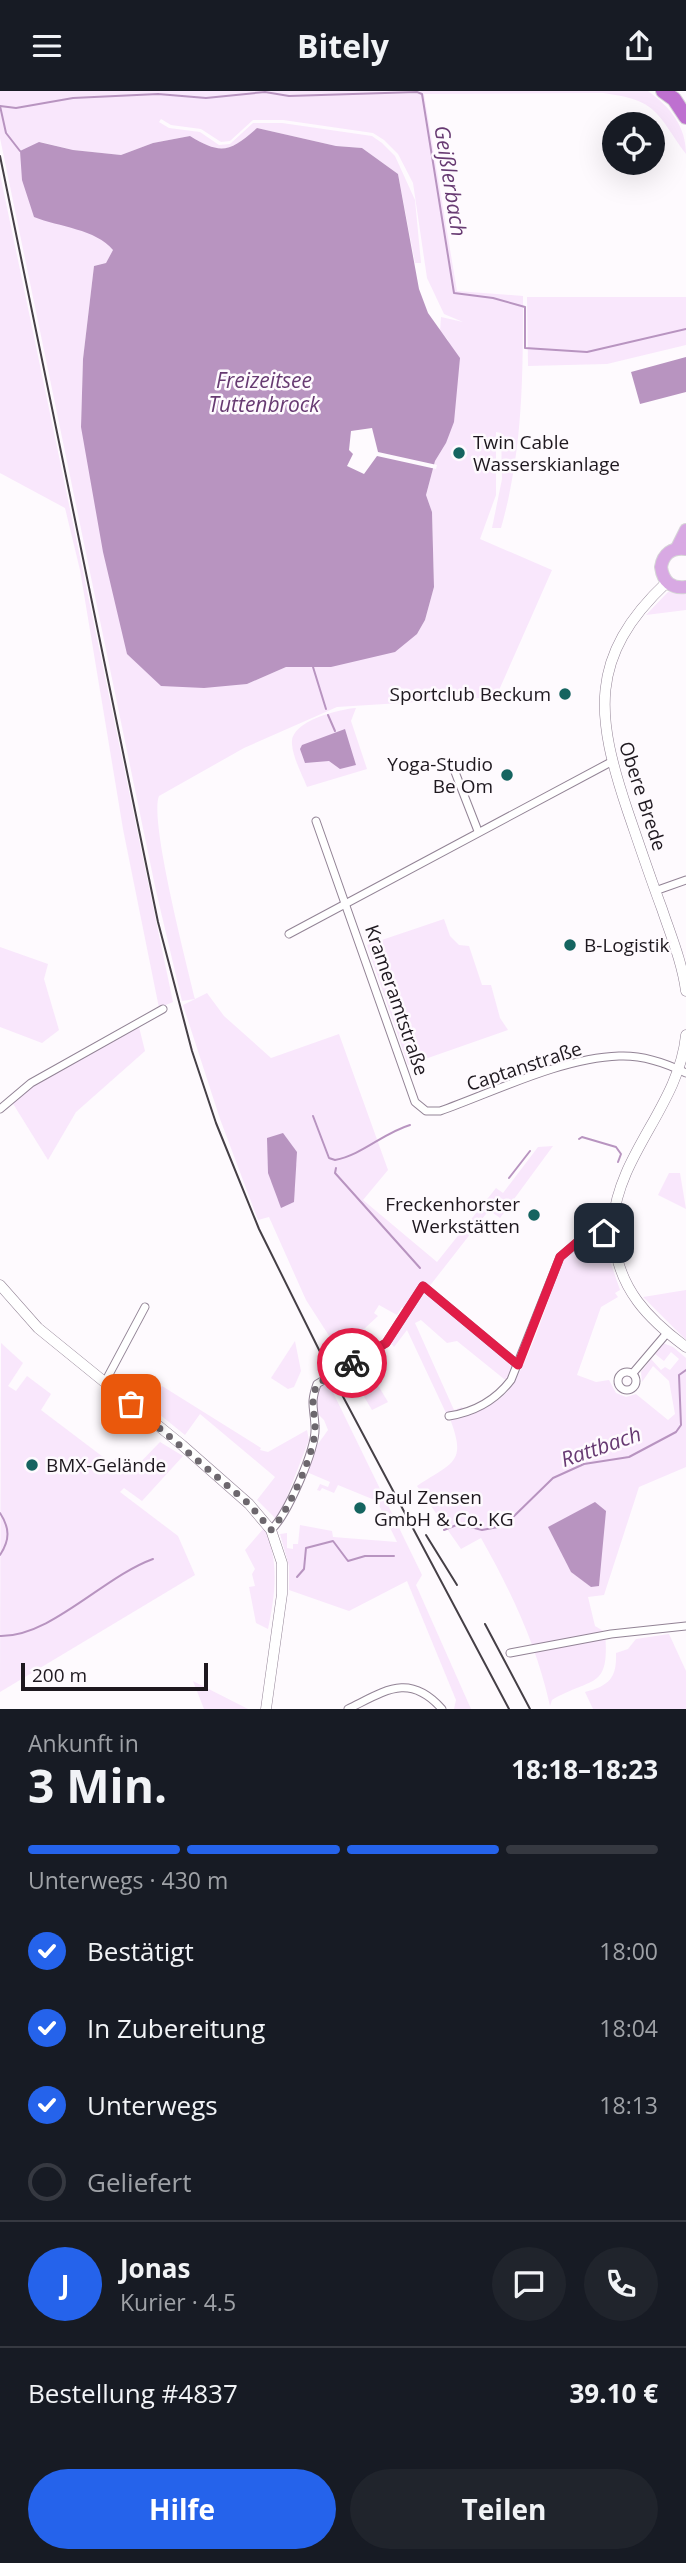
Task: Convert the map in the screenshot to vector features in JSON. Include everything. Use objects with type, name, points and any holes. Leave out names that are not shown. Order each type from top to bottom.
[{"type":"highway","points":[[663,91],[674,99],[686,117]]},
{"type":"main road","points":[[686,530],[681,548],[667,553],[662,562],[662,573],[667,582],[676,587],[686,587]]},
{"type":"street","name":"Obere Brede","points":[[667,582],[630,625],[612,663],[604,717],[611,762],[681,966],[686,991]]},
{"type":"street","points":[[289,934],[611,762]]},
{"type":"street","points":[[455,772],[478,831]]},
{"type":"street","name":"Krameramtstraße","points":[[316,821],[415,1102],[420,1107]]},
{"type":"street","points":[[655,891],[686,880]]},
{"type":"street","points":[[0,1109],[31,1083],[163,1009]]},
{"type":"street","points":[[613,1222],[615,1201],[624,1174],[683,1071],[686,1035]]},
{"type":"street","name":"Captanstraße","points":[[420,1107],[440,1111],[579,1061],[619,1055],[640,1057],[683,1071]]},
{"type":"street","points":[[604,1233],[606,1225],[613,1222],[619,1224],[622,1231],[614,1240]]},
{"type":"street","points":[[449,1416],[465,1413],[491,1401],[511,1380],[560,1257],[581,1239],[604,1233],[614,1240],[617,1262],[632,1296],[667,1333],[686,1347]]},
{"type":"street","points":[[0,1285],[38,1328],[249,1504],[271,1530],[282,1563],[282,1594],[266,1709]]},
{"type":"street","points":[[271,1530],[282,1520],[309,1454],[316,1427],[311,1402],[317,1384],[386,1343],[423,1286],[518,1365]]},
{"type":"street","points":[[105,1383],[145,1307]]},
{"type":"street","points":[[633,1373],[667,1333]]},
{"type":"street","points":[[510,1653],[611,1634],[686,1626]]},
{"type":"street","points":[[348,1709],[390,1688],[401,1687],[426,1694],[442,1709]]},
{"type":"shaded area","points":[[0,91],[648,91],[663,104],[680,126],[686,154],[665,125],[665,112],[655,112],[646,105],[621,96],[603,93],[424,94],[457,291],[523,296],[522,384],[514,470],[501,528],[492,528],[502,479],[501,433],[496,432],[496,495],[480,539],[552,570],[496,697],[337,707],[244,748],[159,796],[157,810],[164,862],[195,999],[182,1001],[156,891],[0,138]],"holes":[[[161,119],[171,125],[201,129],[221,142],[230,141],[253,120],[283,120],[373,133],[384,140],[398,154],[413,183],[427,278],[444,314],[463,322],[441,317],[440,331],[448,340],[446,443],[435,461],[426,495],[432,512],[434,587],[425,620],[417,634],[286,667],[247,684],[81,427],[83,359],[94,266],[106,263],[113,250],[40,142],[73,150],[121,155],[153,143],[190,136],[210,146],[225,148],[240,142],[257,128],[336,146],[362,148],[398,174],[415,263],[421,263],[415,200],[395,156],[372,136],[282,123],[253,123],[230,144],[219,145],[200,132],[169,128],[159,122]]]},
{"type":"shaded area","points":[[0,174],[173,1002],[159,1008],[123,829],[80,570],[65,508],[0,473]]},
{"type":"shaded area","points":[[527,297],[686,297],[686,345],[607,364],[528,366]]},
{"type":"shaded area","points":[[668,592],[686,593],[686,610],[646,615]]},
{"type":"shaded area","points":[[356,708],[351,721],[367,769],[307,787],[294,755],[293,736],[298,729],[317,718]]},
{"type":"shaded area","points":[[444,919],[450,936],[459,945],[469,946],[482,985],[491,985],[500,1018],[508,1030],[408,1065],[367,945]]},
{"type":"shaded area","points":[[0,947],[48,964],[44,979],[59,1030],[42,1043],[0,1027]]},
{"type":"shaded area","points":[[207,993],[224,1016],[271,1058],[339,1034],[388,1170],[363,1200],[437,1262],[496,1188],[503,1193],[538,1147],[553,1146],[500,1218],[489,1210],[425,1292],[518,1365],[511,1380],[504,1379],[457,1341],[447,1343],[421,1320],[415,1323],[454,1410],[462,1407],[465,1413],[475,1410],[504,1395],[513,1384],[529,1351],[562,1262],[573,1248],[594,1239],[606,1249],[620,1290],[615,1293],[618,1297],[601,1307],[577,1375],[596,1382],[609,1380],[616,1393],[626,1397],[636,1394],[668,1420],[675,1414],[669,1381],[653,1366],[642,1382],[641,1372],[651,1359],[661,1370],[665,1367],[670,1370],[679,1359],[671,1352],[664,1361],[655,1354],[663,1343],[673,1347],[686,1358],[686,1467],[639,1487],[604,1595],[588,1597],[595,1626],[605,1632],[605,1664],[596,1679],[552,1700],[550,1706],[522,1619],[481,1538],[461,1549],[417,1486],[454,1459],[457,1443],[449,1416],[460,1413],[446,1413],[407,1330],[394,1347],[388,1340],[408,1311],[402,1307],[397,1315],[379,1305],[374,1313],[378,1316],[364,1329],[370,1334],[364,1342],[361,1339],[358,1343],[361,1346],[342,1356],[306,1300],[269,1217],[258,1220],[220,1119],[183,1005]]},
{"type":"shaded area","points":[[139,1027],[145,1051],[76,1112],[48,1160],[12,1102],[32,1085]]},
{"type":"shaded area","points":[[669,1173],[680,1173],[686,1209],[658,1195]]},
{"type":"shaded area","points":[[686,1290],[686,1340],[643,1297]]},
{"type":"shaded area","points":[[295,1341],[301,1371],[294,1387],[288,1389],[271,1378]]},
{"type":"shaded area","points":[[1,1343],[23,1363],[8,1386],[16,1391],[27,1376],[51,1394],[41,1410],[111,1463],[119,1456],[134,1469],[160,1442],[183,1456],[142,1501],[124,1488],[120,1492],[178,1536],[195,1575],[0,1692]]},
{"type":"shaded area","points":[[374,1360],[379,1367],[372,1371],[375,1376],[368,1381],[371,1385],[376,1382],[388,1402],[372,1410],[351,1375]]},
{"type":"shaded area","points":[[325,1376],[422,1575],[416,1585],[471,1709],[454,1709],[456,1700],[407,1581],[349,1611],[289,1590],[289,1566],[280,1534],[287,1533],[287,1548],[293,1549],[293,1544],[298,1544],[300,1525],[332,1531],[333,1537],[397,1542],[377,1501],[338,1485],[334,1493],[322,1488],[317,1490],[320,1484],[328,1487],[330,1482],[302,1470],[328,1430],[324,1420],[311,1407]]},
{"type":"shaded area","points":[[162,1386],[261,1448],[260,1450],[268,1452],[307,1430],[309,1440],[281,1512],[275,1518],[257,1500],[275,1477],[200,1414],[185,1435],[149,1406]]},
{"type":"shaded area","points":[[264,1528],[272,1553],[275,1578],[268,1629],[256,1623],[249,1587],[255,1586],[252,1574],[255,1569],[245,1550]]},
{"type":"shaded area","points":[[669,1634],[686,1671],[686,1709],[593,1709],[585,1692],[610,1680],[615,1669],[616,1653],[628,1649],[636,1639]]},
{"type":"shaded area","points":[[193,1681],[248,1709],[204,1709]]},
{"type":"water","name":"Freizeitsee Tuttenbrock","points":[[257,128],[336,146],[362,148],[398,174],[419,289],[428,313],[460,358],[454,422],[435,461],[426,495],[432,512],[434,587],[425,620],[417,634],[395,652],[331,667],[286,667],[247,684],[204,688],[161,686],[127,654],[103,552],[81,427],[83,359],[94,266],[106,263],[113,250],[97,237],[34,217],[22,180],[20,151],[39,142],[73,150],[121,155],[153,143],[190,136],[210,146],[225,148],[240,142]]},
{"type":"water","points":[[686,357],[686,392],[640,404],[631,372]]},
{"type":"water","points":[[345,729],[356,765],[340,769],[329,761],[305,763],[300,749],[302,745]]},
{"type":"water","points":[[283,1133],[297,1152],[294,1202],[281,1208],[268,1173],[267,1138]]},
{"type":"water","points":[[595,1502],[606,1511],[599,1586],[591,1587],[571,1572],[548,1527]]},
{"type":"pier","points":[[372,428],[378,452],[437,465],[436,469],[377,456],[364,474],[347,466],[353,454],[349,450],[351,431]]},
{"type":"waterway","name":"Geißlerbach","points":[[0,106],[16,108],[73,98],[158,94],[206,98],[265,92],[289,96],[417,92],[422,94],[454,293],[493,298],[525,307],[525,348],[587,352],[686,329]]},
{"type":"waterway","points":[[0,106],[6,133],[20,151]]},
{"type":"waterway","points":[[313,667],[326,709]]},
{"type":"waterway","points":[[328,715],[335,731]]},
{"type":"waterway","points":[[313,1116],[329,1158],[335,1160],[354,1154],[410,1125]]},
{"type":"waterway","points":[[579,1139],[582,1137],[616,1147],[621,1154],[618,1162]]},
{"type":"waterway","points":[[509,1178],[530,1151]]},
{"type":"waterway","points":[[336,1168],[335,1173],[420,1268]]},
{"type":"waterway","points":[[347,1356],[360,1349]]},
{"type":"waterway","name":"Rattbach","points":[[444,1530],[459,1524],[482,1530],[498,1527],[509,1521],[553,1478],[584,1464],[629,1457],[676,1432],[681,1425],[679,1375],[686,1370]]},
{"type":"waterway","points":[[0,1513],[8,1534],[0,1555]]},
{"type":"waterway","name":"Rattbach","points":[[297,1577],[304,1569],[306,1548],[333,1541],[348,1561],[365,1556],[394,1556]]},
{"type":"waterway","points":[[0,1636],[19,1634],[58,1617],[115,1579],[153,1559]]},
{"type":"railway","points":[[0,156],[158,922],[192,1051],[216,1123],[259,1229],[331,1374],[509,1709]]},
{"type":"railway","points":[[426,1535],[457,1585]]},
{"type":"railway","points":[[485,1624],[530,1709]]},
{"type":"way so far","points":[[131,1404],[249,1504],[271,1530],[282,1520],[309,1454],[316,1427],[311,1402],[317,1384],[325,1376],[333,1375],[352,1363]]},
{"type":"place","name":"Twin Cable Wasserskianlage","points":[[459,453]]},
{"type":"place","name":"Sportclub Beckum","points":[[565,694]]},
{"type":"place","name":"Yoga-Studio Be Om","points":[[507,775]]},
{"type":"place","name":"B-Logistik","points":[[570,945]]},
{"type":"place","name":"Freckenhorster Werkstätten","points":[[534,1215]]},
{"type":"place","name":"BMX-Gelände","points":[[32,1465]]},
{"type":"place","name":"Paul Zensen GmbH & Co. KG","points":[[360,1508]]},
{"type":"route","points":[[352,1363],[386,1343],[423,1286],[518,1365],[560,1257],[581,1239],[604,1233]]}]
